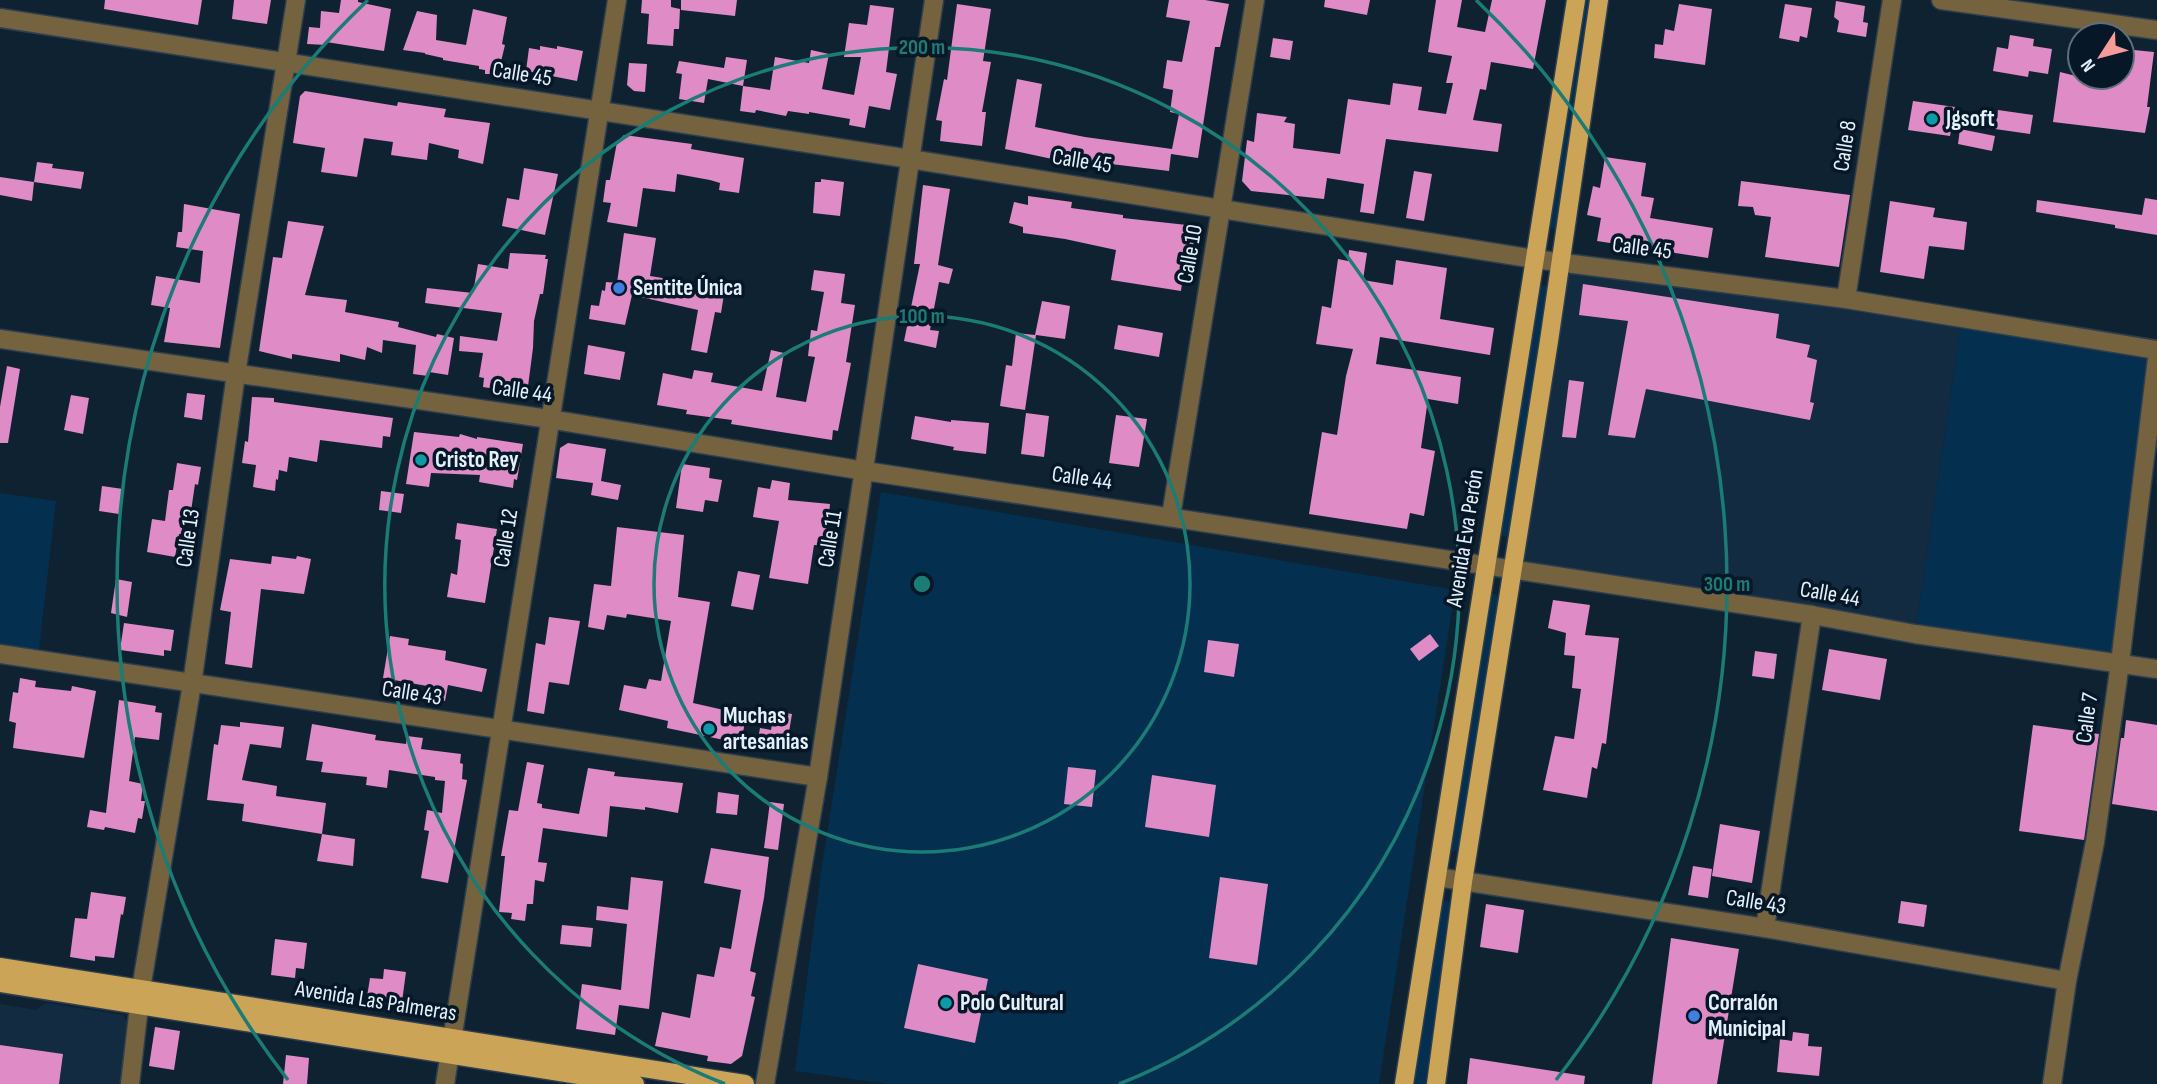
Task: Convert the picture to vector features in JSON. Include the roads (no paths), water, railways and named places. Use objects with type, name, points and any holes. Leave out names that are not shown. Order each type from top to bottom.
[{"type":"main road","name":"Avenida Eva Perón","points":[[1404,1084],[1576,0]]},
{"type":"main road","points":[[1436,1084],[1463,881],[1549,341],[1599,0]]},
{"type":"main road","name":"Avenida Las Palmeras","points":[[0,967],[140,997],[450,1046],[744,1084]]},
{"type":"main road","name":"Avenida Las Palmeras","points":[[0,983],[140,997]]},
{"type":"main road","name":"Avenida Las Palmeras","points":[[450,1046],[635,1084]]},
{"type":"street","name":"Calle 13","points":[[130,1084],[140,997],[192,684],[236,374],[296,0]]},
{"type":"street","name":"Calle 12","points":[[445,1084],[617,0]]},
{"type":"street","name":"Calle 11","points":[[765,1084],[818,777],[934,0]]},
{"type":"street","name":"Calle 10","points":[[1171,516],[1255,0]]},
{"type":"street","name":"Calle 8","points":[[1846,299],[1892,0]]},
{"type":"street","points":[[1941,0],[2157,30]]},
{"type":"street","name":"Calle 45","points":[[0,18],[600,110],[1534,259],[1846,299],[2157,350]]},
{"type":"street","name":"Calle 44","points":[[0,339],[549,419],[865,471],[1486,564],[1812,615],[1915,634],[2157,669]]},
{"type":"street","name":"Calle 7","points":[[2052,1084],[2067,981],[2095,842],[2157,358]]},
{"type":"street","points":[[1765,928],[1812,615]]},
{"type":"street","name":"Calle 43","points":[[0,654],[818,777]]},
{"type":"street","name":"Calle 43","points":[[1437,877],[1765,928],[2067,981]]},
{"type":"place","name":"Jgsoft","points":[[1932,119]]},
{"type":"place","name":"Sentite Única","points":[[619,288]]},
{"type":"place","name":"Cristo Rey","points":[[421,460]]},
{"type":"place","name":"Muchas artesanias","points":[[709,729]]},
{"type":"place","name":"Polo Cultural","points":[[946,1003]]},
{"type":"place","name":"Corralón Municipal","points":[[1694,1016]]}]
